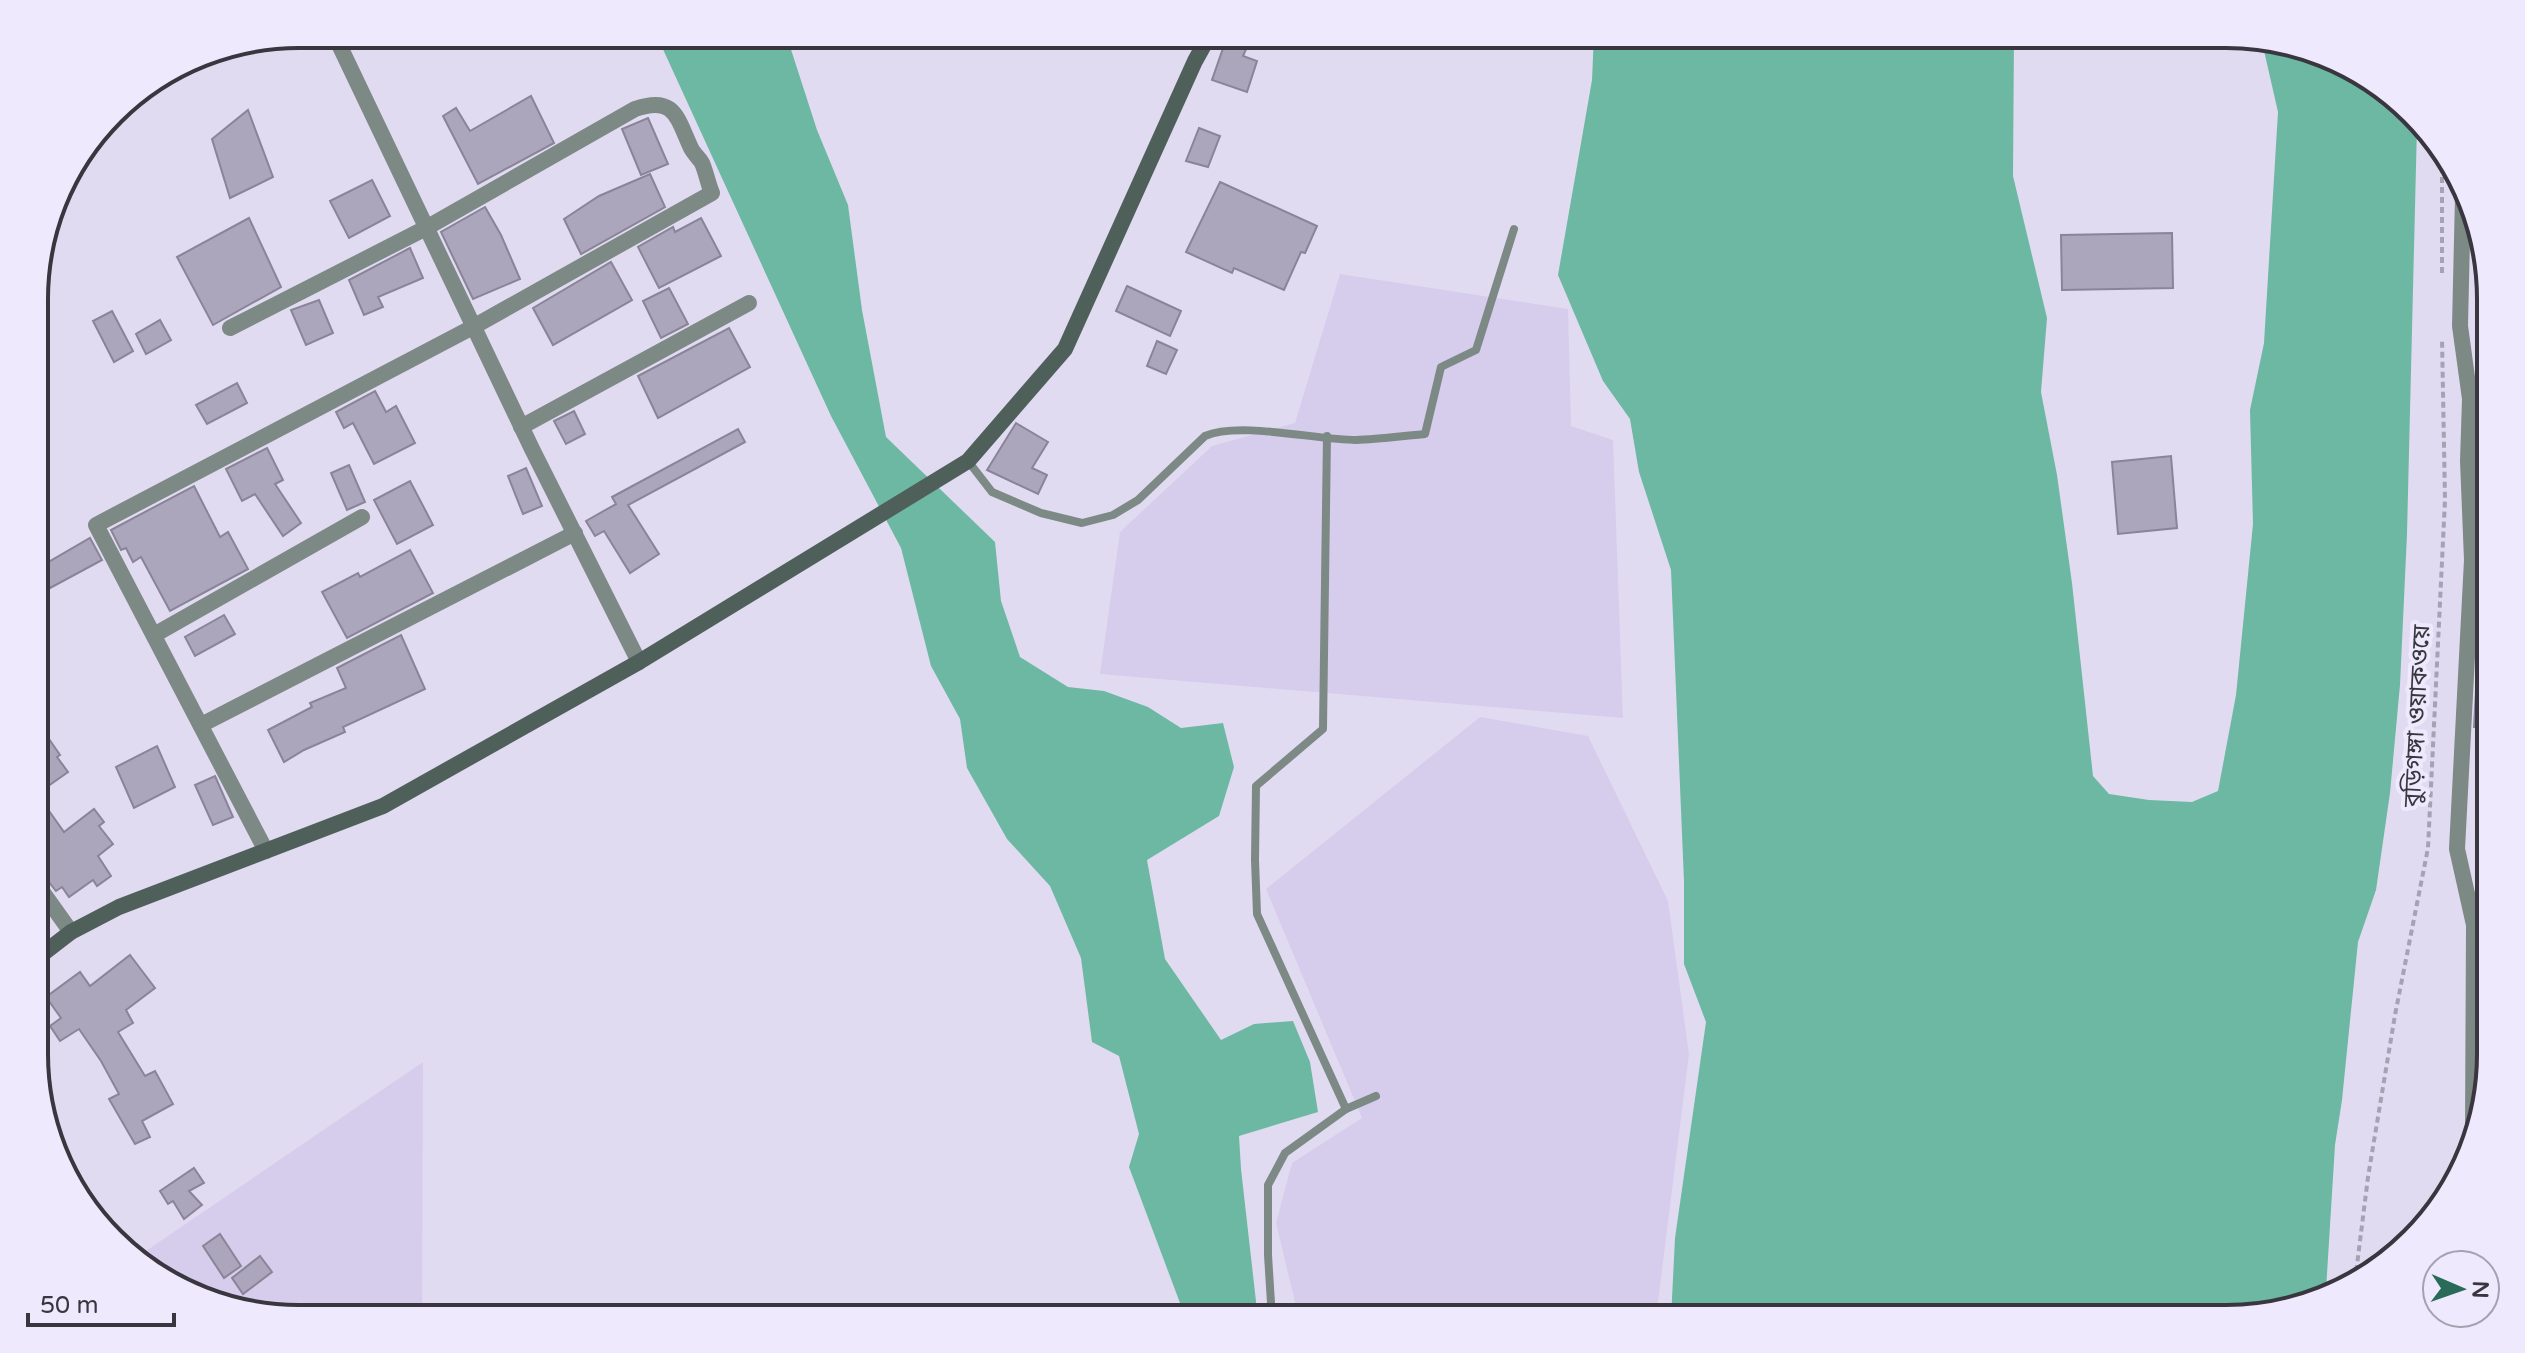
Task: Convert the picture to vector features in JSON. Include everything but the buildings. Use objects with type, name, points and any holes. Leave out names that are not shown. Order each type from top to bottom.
[{"type":"street","points":[[341,48],[521,427],[639,662]]},
{"type":"street","points":[[48,950],[71,932],[119,907],[383,806],[639,662],[968,461],[1065,349],[1202,48]]},
{"type":"street","points":[[230,328],[426,228],[635,109],[648,105],[664,105],[676,113],[702,164],[712,193],[473,327],[96,525],[266,851]]},
{"type":"street","points":[[2463,217],[2460,326],[2470,399],[2468,433],[2472,560],[2457,849],[2474,925],[2473,1095]]},
{"type":"street","points":[[521,427],[749,303]]},
{"type":"street","points":[[2470,399],[2477,399]]},
{"type":"street","points":[[154,635],[362,517]]},
{"type":"street","points":[[201,725],[575,533]]},
{"type":"street","points":[[48,900],[71,932]]},
{"type":"lane","points":[[968,461],[992,492],[1041,513],[1082,523],[1113,515],[1138,500],[1212,432],[1239,431],[1353,440],[1425,434],[1441,367],[1476,350],[1514,229]]},
{"type":"lane","points":[[1327,436],[1323,729],[1256,786],[1255,860],[1257,914],[1346,1109]]},
{"type":"lane","points":[[1271,1304],[1268,1185],[1285,1153],[1346,1109],[1376,1096]]},
{"type":"path","points":[[2442,172],[2442,279]]},
{"type":"path","name":"বুড়িগঙ্গা ওয়াকওয়ে","points":[[2357,1268],[2395,1015],[2428,848],[2445,500],[2442,324]]},
{"type":"shaded area","points":[[662,48],[791,48],[817,130],[848,205],[862,310],[886,437],[995,542],[1001,601],[1020,657],[1068,687],[1104,691],[1148,707],[1181,728],[1223,723],[1234,767],[1219,816],[1147,860],[1165,959],[1221,1040],[1254,1024],[1293,1021],[1310,1062],[1318,1112],[1239,1136],[1256,1305],[1181,1305],[1129,1167],[1139,1134],[1119,1056],[1092,1042],[1081,958],[1050,886],[1007,839],[967,768],[960,719],[931,666],[901,548],[831,416]]},
{"type":"shaded area","points":[[1593,48],[2014,48],[2013,176],[2047,318],[2041,392],[2057,475],[2072,583],[2093,776],[2109,794],[2149,800],[2192,802],[2218,791],[2236,695],[2253,524],[2250,410],[2264,343],[2278,112],[2264,51],[2306,61],[2337,74],[2391,110],[2417,136],[2400,685],[2390,793],[2376,890],[2358,942],[2335,1145],[2326,1283],[2275,1300],[2242,1304],[1672,1304],[1675,1238],[1706,1022],[1684,964],[1684,882],[1671,570],[1639,472],[1630,419],[1603,381],[1558,275],[1592,80]]},
{"type":"shaded area","points":[[1340,274],[1568,309],[1571,426],[1613,440],[1623,718],[1100,674],[1120,532],[1212,446],[1295,423]]},
{"type":"shaded area","points":[[1480,717],[1588,736],[1668,901],[1689,1054],[1658,1304],[1296,1304],[1276,1223],[1292,1163],[1362,1118],[1266,889]]},
{"type":"shaded area","points":[[423,1062],[422,1305],[267,1303],[219,1292],[188,1279],[145,1252]]}]
